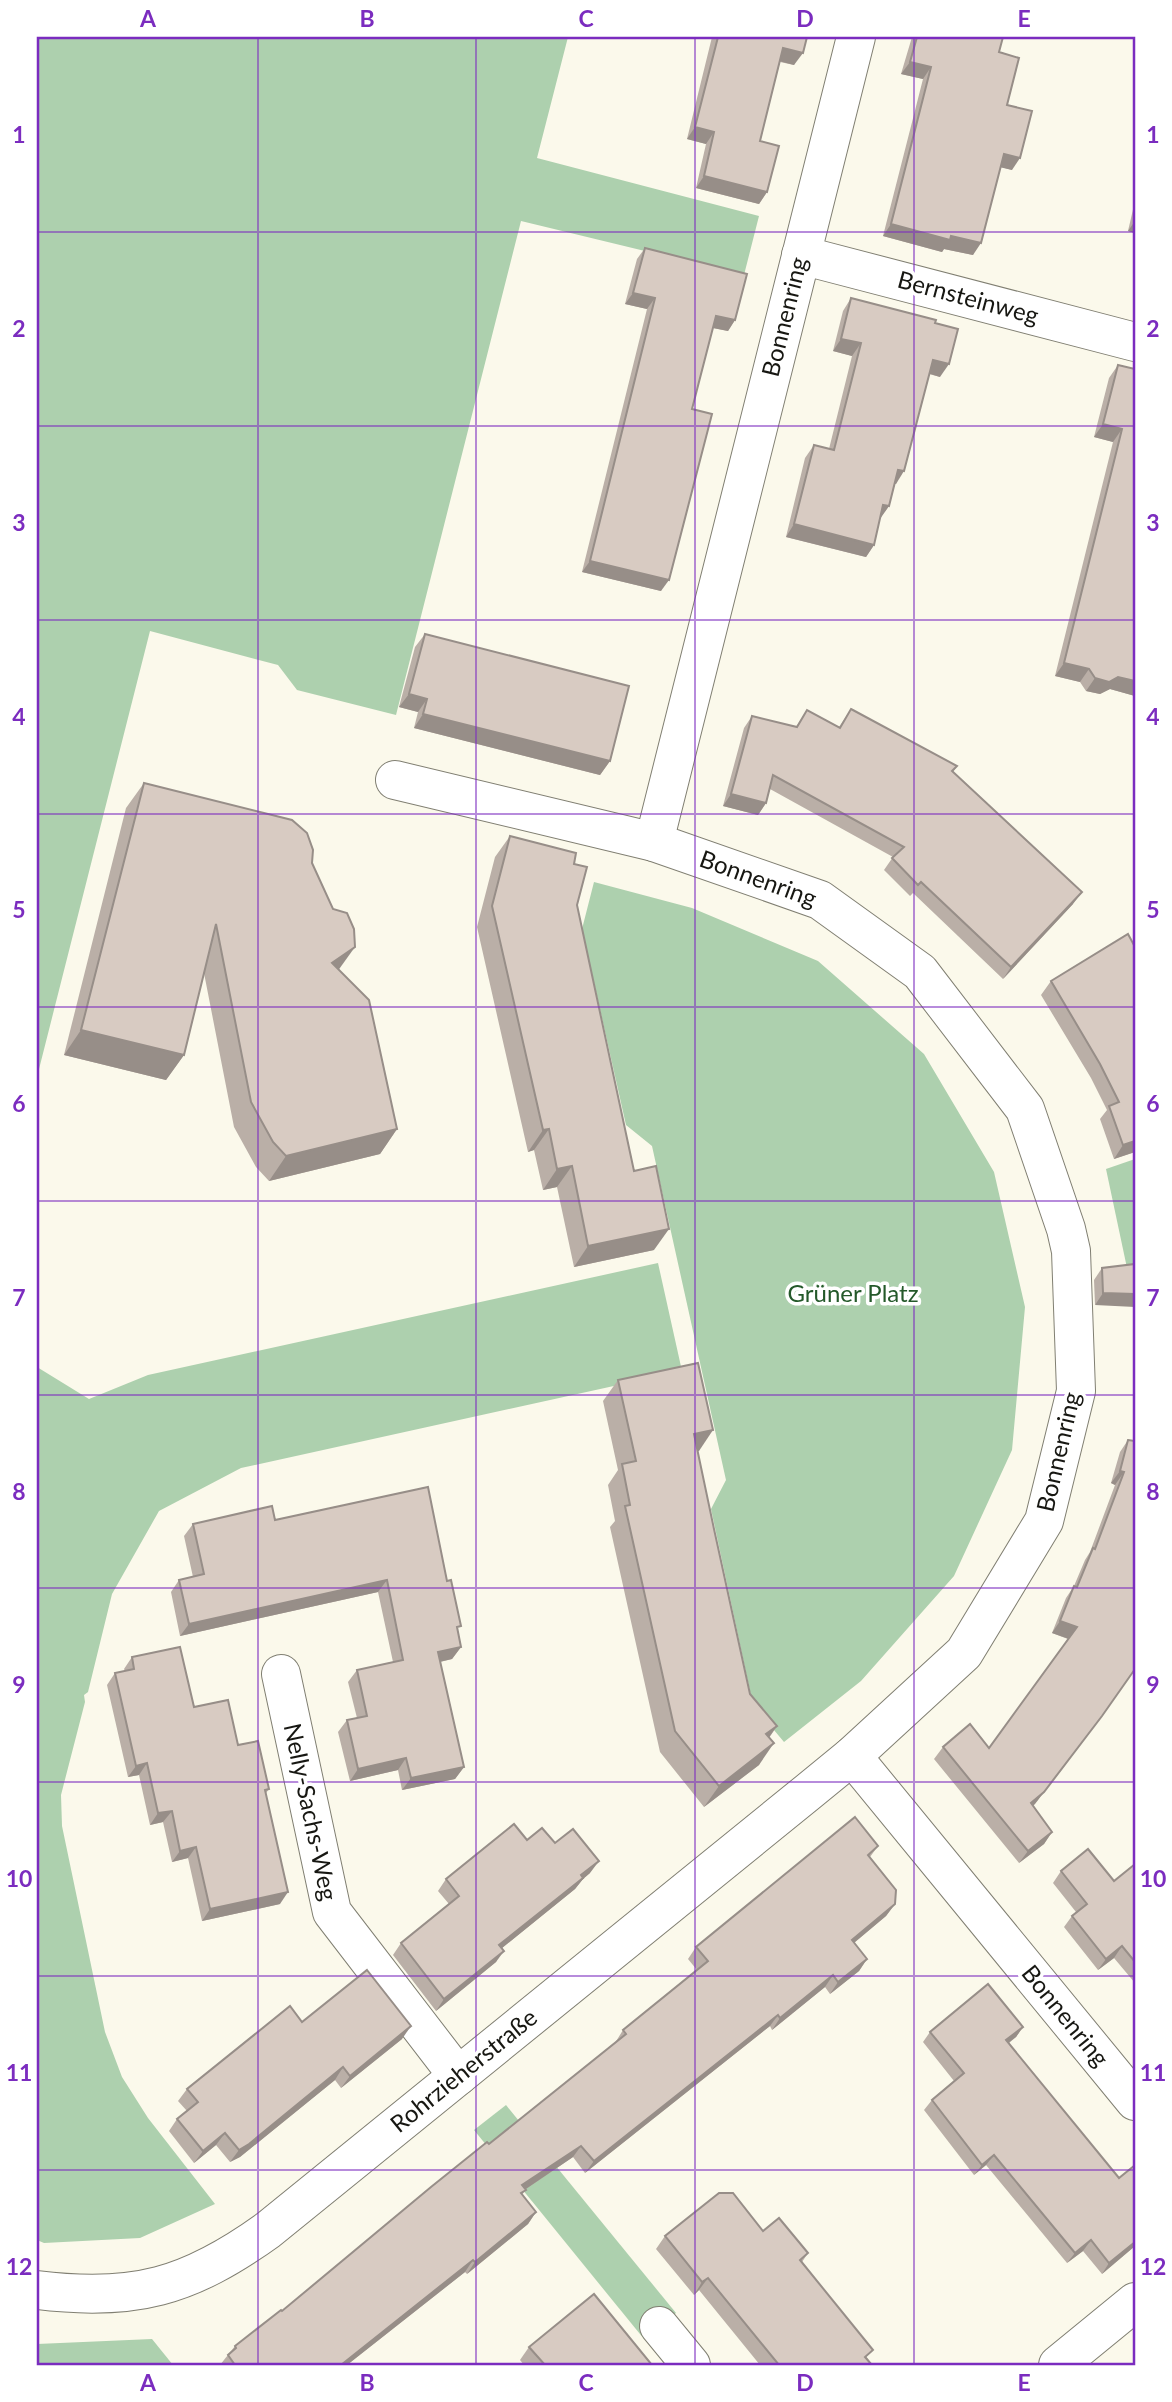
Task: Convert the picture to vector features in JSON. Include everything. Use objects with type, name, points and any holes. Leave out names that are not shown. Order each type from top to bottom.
[{"type":"street","name":"Bonnenring","points":[[654,842],[856,37]]},
{"type":"street","name":"Bernsteinweg","points":[[801,254],[1135,342]]},
{"type":"street","name":"Bonnenring","points":[[395,780],[654,842],[820,900],[920,972],[1026,1109],[1066,1228],[1071,1251],[1076,1391],[1044,1521],[964,1653],[852,1756],[1135,2101]]},
{"type":"street","name":"Nelly-Sachs-Weg","points":[[281,1674],[332,1912],[458,2076]]},
{"type":"street","name":"Rohrzieherstraße","points":[[37,2290],[96,2295],[138,2291],[184,2280],[215,2265],[268,2230],[852,1756]]},
{"type":"street","points":[[1058,2365],[1135,2302]]},
{"type":"street","points":[[659,2326],[691,2365]]},
{"type":"green space","points":[[37,37],[568,37],[537,158],[759,216],[744,275],[521,221],[396,715],[297,690],[278,665],[150,631],[37,1077]]},
{"type":"green space","name":"Grüner Platz","points":[[594,882],[692,908],[818,961],[924,1054],[994,1172],[1025,1307],[1012,1450],[954,1576],[861,1681],[784,1742],[753,1705],[711,1509],[726,1480],[652,1146],[626,1125],[582,929]]},
{"type":"green space","points":[[1135,1159],[1135,1267],[1127,1268],[1106,1169]]},
{"type":"green space","points":[[658,1263],[682,1371],[241,1468],[159,1511],[112,1594],[88,1692],[84,1695],[85,1702],[61,1795],[62,1826],[105,2032],[122,2077],[148,2118],[215,2204],[140,2238],[44,2243],[37,2240],[37,1367],[89,1399],[148,1375]]},
{"type":"green space","points":[[506,2105],[676,2313],[644,2339],[474,2130]]},
{"type":"green space","points":[[152,2339],[173,2365],[37,2365],[37,2344]]},
{"type":"building","points":[[718,37],[807,37],[803,53],[783,48],[760,141],[779,146],[767,192],[704,176],[714,132],[695,127]]},
{"type":"building","points":[[917,37],[1003,37],[999,52],[1019,58],[1007,105],[1032,111],[1020,158],[1004,154],[981,243],[951,236],[950,240],[891,224],[931,67],[910,62]]},
{"type":"building","points":[[645,248],[747,274],[735,320],[716,316],[692,409],[712,414],[669,580],[590,561],[655,298],[633,293]]},
{"type":"building","points":[[851,298],[936,320],[935,323],[958,329],[949,364],[933,360],[904,471],[898,470],[889,506],[883,505],[874,545],[794,524],[814,445],[834,450],[861,343],[841,339]]},
{"type":"building","points":[[1118,365],[1135,369],[1135,681],[1118,677],[1109,682],[1095,678],[1089,669],[1064,663],[1122,429],[1103,424]]},
{"type":"building","points":[[425,634],[629,686],[610,761],[423,714],[427,699],[409,694]]},
{"type":"building","points":[[851,709],[957,766],[952,771],[1082,892],[1011,967],[921,882],[918,885],[892,858],[904,847],[773,775],[766,803],[731,794],[752,716],[797,727],[807,710],[840,728]]},
{"type":"building","points":[[144,783],[292,820],[307,833],[313,850],[312,863],[333,909],[347,913],[354,929],[355,947],[332,963],[369,1000],[397,1129],[286,1156],[273,1142],[251,1102],[216,924],[184,1055],[81,1030]]},
{"type":"building","points":[[510,836],[576,853],[574,864],[587,867],[577,905],[634,1171],[656,1166],[669,1229],[588,1246],[572,1166],[557,1169],[549,1129],[543,1130],[492,906]]},
{"type":"building","points":[[1128,934],[1135,947],[1135,1141],[1123,1145],[1109,1106],[1119,1102],[1051,981]]},
{"type":"building","points":[[1135,1264],[1135,1294],[1103,1293],[1102,1268]]},
{"type":"building","points":[[698,1363],[713,1430],[694,1434],[714,1529],[750,1694],[777,1726],[766,1734],[774,1743],[719,1786],[675,1731],[625,1506],[630,1505],[622,1464],[636,1461],[618,1380]]},
{"type":"building","points":[[1128,1440],[1135,1441],[1135,1669],[1044,1792],[1031,1803],[1052,1832],[1028,1851],[943,1747],[970,1724],[989,1748],[1077,1627],[1060,1621],[1074,1586],[1077,1587],[1093,1548],[1095,1549],[1124,1472],[1120,1471]]},
{"type":"building","points":[[428,1487],[447,1581],[451,1580],[461,1626],[457,1627],[461,1647],[438,1652],[464,1767],[411,1778],[406,1758],[358,1769],[347,1720],[367,1716],[357,1670],[403,1660],[387,1580],[189,1624],[179,1580],[204,1574],[193,1524],[272,1506],[275,1520]]},
{"type":"building","points":[[180,1647],[194,1707],[228,1700],[238,1745],[258,1741],[269,1789],[265,1790],[288,1892],[210,1909],[196,1847],[180,1851],[172,1811],[158,1813],[147,1763],[136,1766],[115,1673],[134,1669],[132,1657]]},
{"type":"building","points":[[855,1817],[878,1846],[868,1855],[896,1890],[895,1904],[852,1940],[867,1959],[838,1982],[833,1975],[780,2018],[778,2015],[594,2161],[581,2146],[522,2185],[526,2190],[521,2193],[536,2212],[341,2365],[235,2365],[228,2355],[235,2346],[282,2311],[487,2142],[489,2144],[626,2034],[623,2030],[708,1961],[696,1947]]},
{"type":"building","points":[[514,1824],[527,1840],[542,1828],[555,1843],[573,1829],[599,1861],[581,1875],[583,1878],[499,1945],[504,1951],[444,1999],[401,1943],[459,1896],[446,1879]]},
{"type":"building","points":[[1088,1849],[1114,1881],[1135,1864],[1135,1962],[1122,1946],[1106,1959],[1072,1916],[1087,1904],[1061,1871]]},
{"type":"building","points":[[367,1970],[411,2026],[350,2076],[343,2067],[249,2144],[239,2150],[225,2133],[203,2151],[177,2119],[198,2102],[187,2089],[290,2006],[302,2022]]},
{"type":"building","points":[[988,1984],[1023,2027],[1006,2040],[1119,2178],[1135,2165],[1135,2242],[1109,2263],[1091,2240],[1075,2253],[994,2155],[982,2165],[932,2100],[964,2073],[930,2032]]},
{"type":"building","points":[[719,2193],[733,2193],[763,2231],[779,2218],[808,2253],[800,2260],[873,2350],[865,2357],[872,2365],[779,2365],[708,2278],[702,2282],[665,2236]]},
{"type":"building","points":[[594,2294],[652,2365],[545,2365],[529,2347]]}]
